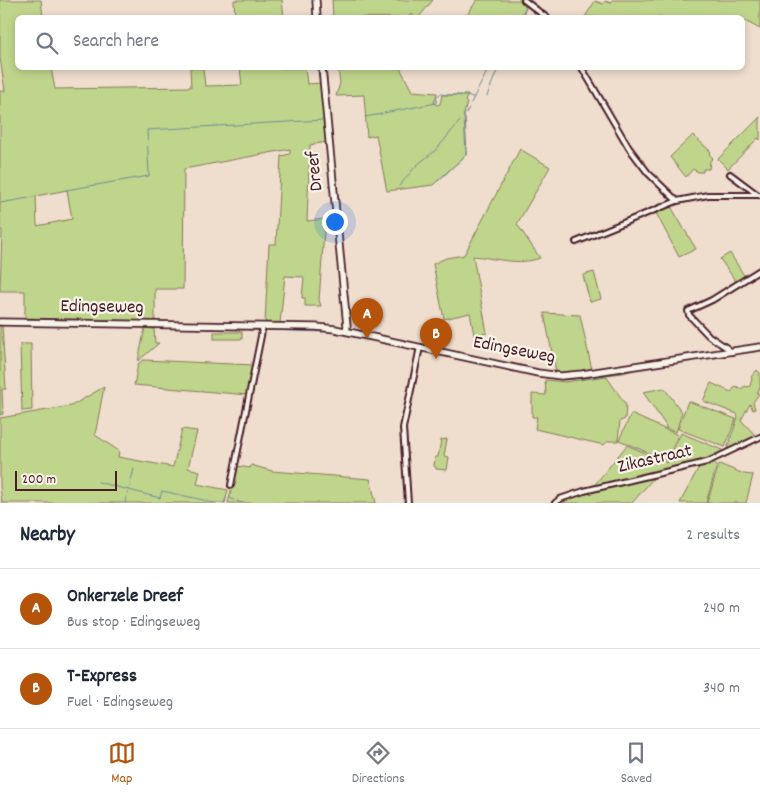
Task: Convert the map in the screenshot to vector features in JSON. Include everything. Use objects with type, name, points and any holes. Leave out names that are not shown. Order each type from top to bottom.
[{"type":"main road","points":[[316,0],[317,15]]},
{"type":"main road","name":"Dreef","points":[[322,70],[346,331]]},
{"type":"main road","name":"Edingseweg","points":[[0,322],[316,327],[346,331],[549,375],[576,375],[760,347]]},
{"type":"street","points":[[524,0],[543,15]]},
{"type":"street","points":[[532,6],[535,0]]},
{"type":"street","points":[[583,70],[629,148],[648,173],[677,201]]},
{"type":"street","points":[[730,174],[760,195]]},
{"type":"street","points":[[576,242],[677,201],[708,194],[760,195]]},
{"type":"street","points":[[730,352],[728,348],[709,336],[689,315],[688,311],[712,300],[760,270]]},
{"type":"street","points":[[231,486],[263,326]]},
{"type":"street","points":[[408,503],[403,428],[420,347]]},
{"type":"street","name":"Zikastraat","points":[[555,503],[560,499],[584,492],[707,462],[760,437]]},
{"type":"green space","points":[[0,0],[41,0],[43,15],[15,15],[15,70],[51,70],[55,89],[191,87],[190,70],[203,70],[205,86],[242,85],[240,70],[305,70],[307,84],[320,83],[326,142],[310,145],[307,221],[325,219],[319,300],[321,306],[305,306],[305,298],[302,298],[304,277],[285,276],[280,323],[265,323],[269,244],[276,244],[281,156],[290,154],[290,149],[184,169],[183,289],[155,289],[155,321],[25,318],[25,291],[0,291],[2,230],[0,230],[0,91],[5,91],[0,58]],"holes":[[[67,190],[72,219],[37,226],[36,196]]]},
{"type":"green space","points":[[234,0],[282,0],[284,15],[235,15]]},
{"type":"green space","points":[[332,0],[433,0],[420,15],[333,15]]},
{"type":"green space","points":[[477,0],[521,0],[527,4],[522,15],[467,15]]},
{"type":"green space","points":[[612,0],[760,0],[760,29],[745,21],[745,15],[586,15],[595,1],[603,4],[605,1],[611,3]]},
{"type":"green space","points":[[338,70],[401,70],[412,91],[437,93],[434,103],[437,105],[440,104],[442,95],[468,95],[465,101],[467,103],[463,117],[465,118],[467,154],[433,185],[387,191],[376,135],[367,137],[364,95],[336,96],[340,83]]},
{"type":"green space","points":[[760,117],[760,140],[758,138],[728,169],[718,159]]},
{"type":"green space","points":[[693,135],[711,152],[709,154],[713,158],[710,161],[709,169],[703,169],[703,172],[698,172],[693,169],[686,177],[670,157]]},
{"type":"green space","points":[[520,149],[550,167],[517,224],[540,258],[506,261],[473,256],[487,333],[474,335],[470,313],[444,319],[433,264],[446,258],[464,255]]},
{"type":"green space","points":[[670,205],[696,249],[679,257],[655,211]]},
{"type":"green space","points":[[730,253],[745,277],[737,283],[720,259]]},
{"type":"green space","points":[[594,272],[601,299],[590,302],[583,275]]},
{"type":"green space","points":[[544,313],[580,315],[592,370],[569,373],[556,372]]},
{"type":"green space","points":[[2,325],[6,389],[2,389],[3,414],[0,415],[0,326]]},
{"type":"green space","points":[[145,328],[154,329],[155,343],[159,343],[138,361]]},
{"type":"green space","points":[[214,332],[242,332],[242,339],[214,339]]},
{"type":"green space","points":[[20,344],[31,344],[32,410],[22,411]]},
{"type":"green space","points":[[143,360],[254,365],[248,395],[134,385],[138,364]]},
{"type":"green space","points":[[632,368],[633,370],[623,373],[565,380],[533,375],[553,377]]},
{"type":"green space","points":[[757,370],[760,373],[760,388],[757,393],[759,394],[753,402],[755,409],[753,410],[750,404],[741,420],[756,436],[728,451],[727,449],[738,417],[737,414],[703,401],[711,383],[731,392],[736,386],[741,389],[745,386],[750,386],[751,377]]},
{"type":"green space","points":[[606,376],[626,405],[625,419],[620,421],[618,441],[608,441],[604,445],[535,429],[537,417],[532,417],[532,394],[546,395],[545,380],[565,382]]},
{"type":"green space","points":[[104,387],[95,435],[119,451],[118,457],[173,467],[182,429],[197,431],[188,468],[200,471],[197,484],[228,490],[225,503],[2,503],[0,486],[0,418],[71,406]]},
{"type":"green space","points":[[664,388],[682,412],[676,432],[665,428],[666,426],[643,392]]},
{"type":"green space","points":[[688,401],[736,419],[725,447],[678,429]]},
{"type":"green space","points":[[631,414],[678,435],[667,461],[619,440]]},
{"type":"green space","points":[[681,433],[722,450],[722,453],[708,460],[592,488],[627,445],[667,463]]},
{"type":"green space","points":[[447,439],[444,456],[449,457],[447,470],[436,469],[434,466],[435,457],[438,457],[441,440]]},
{"type":"green space","points":[[714,462],[717,465],[706,503],[680,503],[700,465]]},
{"type":"green space","points":[[719,464],[744,474],[753,475],[746,503],[707,503]]},
{"type":"green space","points":[[251,465],[272,471],[370,479],[376,503],[228,503],[237,466],[250,468]]},
{"type":"green space","points":[[657,474],[632,503],[556,503],[577,495]]},
{"type":"waterway","points":[[523,15],[527,5]]},
{"type":"waterway","points":[[384,113],[436,103],[437,96],[440,94],[474,97],[488,70]]},
{"type":"waterway","points":[[487,96],[497,70]]},
{"type":"waterway","points":[[471,103],[474,97]]},
{"type":"waterway","points":[[438,181],[466,155],[464,116],[469,108]]},
{"type":"waterway","points":[[365,117],[382,114]]},
{"type":"waterway","points":[[66,190],[149,176],[147,130],[323,120]]},
{"type":"waterway","points":[[399,186],[417,165],[436,150],[460,121]]},
{"type":"waterway","points":[[0,203],[37,195]]},
{"type":"waterway","points":[[48,326],[63,326]]},
{"type":"waterway","points":[[65,326],[113,327]]},
{"type":"waterway","points":[[117,327],[137,327]]},
{"type":"waterway","points":[[206,329],[245,330]]},
{"type":"waterway","points":[[248,330],[260,330]]},
{"type":"waterway","points":[[269,330],[323,332]]},
{"type":"waterway","points":[[536,375],[547,378],[570,379],[626,371]]},
{"type":"waterway","points":[[130,484],[134,469]]},
{"type":"waterway","points":[[98,482],[129,490],[130,486]]},
{"type":"waterway","points":[[127,495],[129,490],[160,498],[162,491],[208,501]]},
{"type":"waterway","points":[[125,503],[126,497]]},
{"type":"waterway","points":[[224,503],[226,498]]},
{"type":"waterway","points":[[230,498],[234,500]]},
{"type":"waterway","points":[[237,501],[242,503]]},
{"type":"waterway","points":[[210,502],[214,503]]},
{"type":"place","name":"Onkerzele Dreef","points":[[367,339]]},
{"type":"place","name":"T-Express","points":[[436,359]]}]
